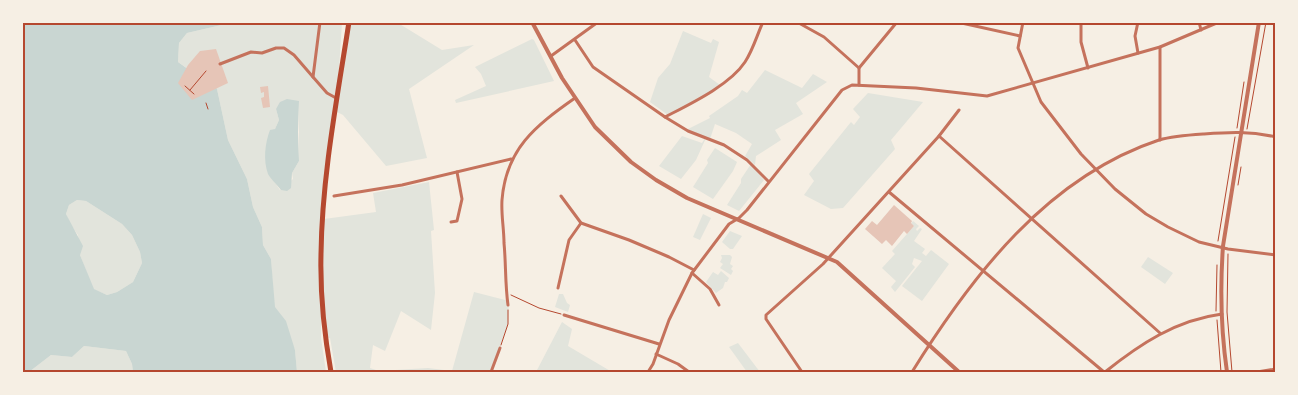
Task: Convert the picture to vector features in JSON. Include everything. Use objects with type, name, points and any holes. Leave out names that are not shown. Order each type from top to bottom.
[{"type":"main road","points":[[331,372],[325,337],[321,253],[327,174],[349,22]]},
{"type":"street","points":[[313,77],[320,22]]},
{"type":"street","points":[[532,22],[575,98],[595,127],[631,162],[656,180],[687,198],[837,262],[959,372]]},
{"type":"street","points":[[551,56],[598,22]]},
{"type":"street","points":[[665,117],[701,98],[734,74],[745,62],[764,22]]},
{"type":"street","points":[[797,22],[824,37],[860,68]]},
{"type":"street","points":[[859,85],[860,68],[897,22]]},
{"type":"street","points":[[957,22],[1020,36]]},
{"type":"street","points":[[1023,22],[1018,48],[1041,102],[1081,154],[1114,189],[1146,214],[1199,242],[1223,246],[1228,249],[1276,255]]},
{"type":"street","points":[[1081,22],[1081,42],[1088,68]]},
{"type":"street","points":[[1138,22],[1135,36],[1138,53]]},
{"type":"street","points":[[1199,22],[1201,30]]},
{"type":"street","points":[[648,372],[693,271],[720,235],[735,219],[742,215],[842,90],[852,85],[859,85],[916,88],[987,96],[1160,47],[1219,22]]},
{"type":"street","points":[[1227,372],[1222,314],[1221,275],[1223,246],[1239,131],[1259,22]]},
{"type":"street","points":[[1271,22],[1276,24]]},
{"type":"street","points":[[574,40],[593,67],[688,131],[724,145],[747,160],[768,181]]},
{"type":"street","points":[[1160,47],[1160,140]]},
{"type":"street","points":[[220,64],[251,52],[262,53],[276,48],[284,48],[294,55],[327,93],[337,99]]},
{"type":"street","points":[[508,304],[502,202],[505,178],[512,159],[523,141],[558,110],[575,98]]},
{"type":"street","points":[[802,372],[766,319],[766,315],[824,264],[939,136],[959,110]]},
{"type":"street","points":[[912,372],[982,271],[1032,219],[1084,176],[1160,140],[1239,131],[1276,137]]},
{"type":"street","points":[[939,136],[1160,333]]},
{"type":"street","points":[[334,196],[402,185],[512,159]]},
{"type":"street","points":[[451,222],[457,221],[462,199],[457,172]]},
{"type":"street","points":[[889,192],[1104,372],[1160,333],[1195,319],[1222,314]]},
{"type":"street","points":[[561,196],[581,223],[669,257],[693,271],[710,289],[719,305]]},
{"type":"street","points":[[558,288],[569,240],[581,223]]},
{"type":"street","points":[[564,315],[660,344]]},
{"type":"street","points":[[491,372],[500,348]]},
{"type":"street","points":[[656,354],[678,364],[688,372]]},
{"type":"street","points":[[1257,372],[1276,369]]},
{"type":"path","points":[[1246,133],[1266,22]]},
{"type":"path","points":[[190,90],[206,71]]},
{"type":"path","points":[[185,86],[194,94]]},
{"type":"path","points":[[206,103],[208,109]]},
{"type":"path","points":[[1217,245],[1239,131]]},
{"type":"path","points":[[506,293],[538,308],[564,315]]},
{"type":"path","points":[[500,348],[508,324],[508,304]]},
{"type":"shaded area","points":[[22,23],[230,23],[187,33],[179,43],[178,62],[192,72],[212,81],[217,89],[228,140],[247,179],[253,207],[262,227],[263,245],[271,259],[275,307],[286,321],[295,350],[297,372],[133,372],[132,364],[126,351],[84,346],[72,357],[51,355],[29,372],[23,372]],"holes":[[[77,200],[86,201],[122,224],[132,235],[140,252],[142,263],[133,282],[117,292],[107,295],[94,289],[80,255],[83,246],[66,214],[69,205]]]},
{"type":"shaded area","points":[[230,23],[342,23],[338,84],[349,23],[398,23],[442,50],[474,45],[409,89],[427,158],[386,166],[343,115],[335,111],[324,219],[376,212],[373,193],[429,182],[434,230],[431,231],[435,293],[431,330],[401,311],[385,351],[373,345],[370,368],[379,371],[428,368],[452,371],[474,292],[509,301],[508,324],[491,372],[336,372],[330,338],[325,337],[321,294],[321,338],[326,372],[297,372],[295,350],[274,306],[271,259],[263,245],[262,227],[253,207],[247,179],[228,140],[217,89],[178,62],[179,43],[187,33]],"holes":[[[299,101],[299,161],[292,173],[293,179],[280,190],[269,174],[275,129],[279,120],[276,109]]]},
{"type":"shaded area","points":[[683,31],[711,43],[713,39],[719,42],[709,77],[720,85],[697,101],[668,115],[650,102],[658,78],[670,64]]},
{"type":"shaded area","points":[[532,39],[554,81],[456,103],[455,100],[486,86],[481,74],[475,67]]},
{"type":"shaded area","points":[[765,70],[802,88],[813,74],[827,82],[796,103],[803,114],[775,130],[781,140],[756,156],[755,165],[745,156],[752,144],[736,133],[715,124],[710,139],[706,138],[696,160],[681,179],[659,166],[682,136],[702,143],[705,138],[686,130],[710,118],[709,116],[738,96],[742,90],[747,93]]},
{"type":"shaded area","points":[[868,93],[923,102],[891,140],[895,149],[843,208],[831,209],[804,195],[814,181],[809,174],[851,122],[854,125],[860,117],[853,109]]},
{"type":"shaded area","points":[[287,99],[299,101],[299,161],[292,173],[291,188],[287,191],[281,190],[268,174],[265,157],[270,130],[275,129],[279,120],[276,109],[280,102]]},
{"type":"shaded area","points":[[715,148],[737,162],[733,171],[713,199],[693,187]]},
{"type":"shaded area","points":[[751,164],[764,180],[739,211],[727,205]]},
{"type":"shaded area","points":[[77,200],[86,201],[122,224],[132,235],[140,252],[142,263],[133,282],[117,292],[107,295],[93,289],[80,255],[78,235],[66,214],[69,205]]},
{"type":"shaded area","points":[[703,214],[711,218],[700,240],[693,237]]},
{"type":"shaded area","points":[[913,221],[919,226],[916,229],[917,231],[920,228],[922,229],[914,241],[925,249],[922,253],[926,256],[931,250],[949,264],[922,301],[902,286],[922,261],[914,258],[912,264],[915,267],[895,292],[891,287],[896,281],[882,268],[895,254],[892,251],[914,226],[911,224]]},
{"type":"shaded area","points":[[730,231],[742,236],[733,249],[730,249],[722,242]]},
{"type":"shaded area","points":[[721,255],[730,255],[732,257],[730,264],[733,266],[731,269],[733,271],[731,275],[720,268],[723,264],[720,262]]},
{"type":"shaded area","points":[[1148,257],[1173,273],[1165,284],[1141,267]]},
{"type":"shaded area","points":[[721,271],[729,278],[723,288],[716,293],[706,282],[713,272],[718,275]]},
{"type":"shaded area","points":[[559,294],[563,294],[570,305],[568,312],[555,307]]},
{"type":"shaded area","points":[[562,322],[572,329],[568,346],[612,372],[536,372]]},
{"type":"shaded area","points":[[738,343],[760,372],[747,372],[729,347]]},
{"type":"shaded area","points":[[84,346],[126,351],[132,364],[133,372],[29,372],[51,355],[72,357]]},
{"type":"building","points":[[216,49],[228,83],[192,100],[178,83],[188,65],[200,51]]},
{"type":"building","points":[[268,86],[270,107],[263,108],[261,98],[264,97],[264,92],[261,93],[260,87]]},
{"type":"building","points":[[894,205],[912,221],[911,223],[914,226],[907,234],[904,231],[892,246],[886,240],[882,244],[865,229],[872,221],[877,225]]}]
